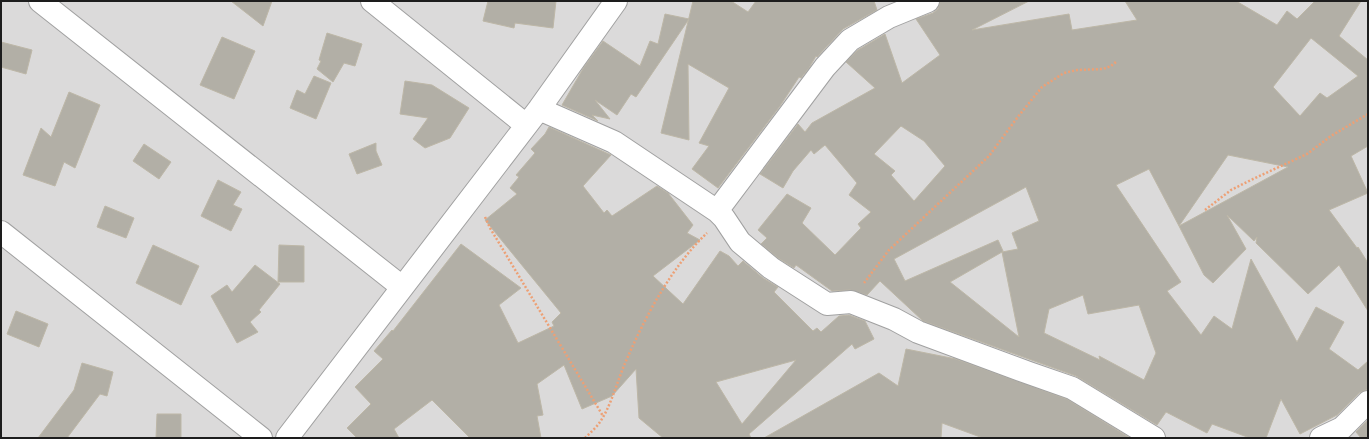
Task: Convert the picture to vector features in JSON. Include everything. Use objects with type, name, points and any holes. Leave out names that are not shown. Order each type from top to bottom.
[{"type":"street","points":[[40,1],[402,287]]},
{"type":"street","points":[[372,1],[532,117],[614,142],[720,215],[740,242],[771,268],[827,304],[851,302],[894,319],[918,332],[1072,388],[1154,438]]},
{"type":"street","points":[[287,438],[532,117],[616,1]]},
{"type":"street","points":[[720,215],[825,67],[850,40],[890,17],[928,1]]},
{"type":"street","points":[[1,232],[260,438]]},
{"type":"street","points":[[1321,438],[1342,428],[1368,402]]},
{"type":"path","points":[[851,302],[889,250],[989,156],[1017,118],[1042,88],[1064,73],[1077,70],[1103,69],[1111,66],[1117,61]]},
{"type":"path","points":[[1205,210],[1231,190],[1307,154],[1331,136],[1368,114]]},
{"type":"path","points":[[585,438],[599,423],[603,416],[612,399],[621,371],[634,342],[673,273],[720,215]]},
{"type":"path","points":[[490,228],[603,416]]},
{"type":"shaded area","points":[[1,1],[1368,1],[1368,438],[1,438]]},
{"type":"building","points":[[231,1],[272,1],[263,26]]},
{"type":"building","points":[[488,1],[556,1],[553,28],[515,23],[514,28],[483,21]]},
{"type":"building","points":[[693,1],[731,1],[748,12],[756,1],[874,1],[877,10],[843,29],[817,57],[816,56],[809,68],[801,78],[799,77],[780,106],[718,188],[692,169],[709,146],[699,143],[729,88],[688,64],[689,140],[661,133]]},
{"type":"building","points":[[940,1],[1029,1],[972,30],[1069,14],[1072,30],[1137,20],[1125,1],[1236,1],[1277,25],[1287,11],[1297,19],[1315,1],[1361,1],[1339,36],[1368,60],[1368,146],[1351,156],[1368,193],[1329,210],[1357,248],[1358,247],[1368,263],[1368,311],[1339,265],[1308,294],[1256,243],[1257,237],[1254,241],[1227,215],[1246,249],[1213,283],[1204,275],[1149,169],[1116,185],[1181,282],[1167,291],[1201,335],[1214,316],[1232,329],[1251,259],[1297,342],[1316,307],[1344,322],[1329,349],[1358,370],[1368,361],[1368,389],[1359,393],[1337,415],[1300,434],[1281,399],[1266,438],[1250,438],[1212,424],[1207,433],[1166,412],[1157,425],[1076,376],[923,321],[880,281],[867,295],[850,290],[832,291],[796,265],[794,268],[778,258],[761,244],[767,238],[758,230],[787,194],[811,208],[802,223],[835,255],[861,228],[858,224],[871,212],[849,195],[857,183],[825,145],[814,154],[811,150],[793,171],[783,188],[760,174],[798,124],[805,132],[812,123],[875,88],[846,62],[858,50],[885,34],[902,83],[940,55],[916,19],[933,13],[938,9]],"holes":[[[1311,38],[1358,76],[1327,98],[1320,93],[1300,116],[1273,87]],[[901,126],[924,141],[945,166],[914,201],[891,175],[895,171],[874,154]],[[1228,155],[1288,167],[1179,226]],[[1026,187],[1039,221],[1012,233],[1018,249],[1002,252],[1003,251],[998,240],[905,281],[894,259]],[[1002,252],[1019,337],[950,282]],[[1083,295],[1088,314],[1139,305],[1156,353],[1144,380],[1099,356],[1100,360],[1044,333],[1049,309]]]},
{"type":"building","points":[[665,14],[689,19],[636,97],[631,94],[617,115],[595,100],[610,119],[592,115],[598,121],[562,105],[584,67],[603,41],[640,66],[650,41],[658,44]]},
{"type":"building","points":[[327,33],[362,44],[355,66],[344,63],[333,82],[317,69],[321,61],[319,60]]},
{"type":"building","points":[[222,37],[255,51],[234,99],[200,85]]},
{"type":"building","points":[[1,42],[32,50],[26,74],[1,67]]},
{"type":"building","points":[[314,76],[331,83],[316,119],[290,108],[297,90],[305,94]]},
{"type":"building","points":[[405,81],[432,85],[469,108],[450,138],[425,148],[413,139],[428,118],[400,114]]},
{"type":"building","points":[[69,92],[100,105],[75,168],[64,162],[55,186],[23,175],[41,128],[51,137]]},
{"type":"building","points":[[549,127],[611,155],[583,186],[604,213],[607,210],[612,216],[657,186],[668,193],[693,225],[687,233],[700,240],[653,276],[683,304],[720,251],[729,256],[738,266],[743,261],[763,278],[778,287],[774,292],[813,331],[817,328],[821,332],[839,316],[849,315],[865,321],[874,339],[855,349],[852,344],[749,434],[751,438],[663,438],[639,418],[636,369],[612,396],[582,409],[564,365],[537,384],[543,415],[537,416],[541,438],[470,438],[432,400],[394,429],[399,438],[357,438],[347,428],[371,404],[355,387],[383,359],[374,351],[392,330],[393,331],[461,244],[521,288],[499,305],[518,343],[554,326],[552,322],[561,313],[485,220],[517,194],[510,188],[519,177],[516,175],[535,153],[531,149],[545,134]],"holes":[[[796,360],[742,424],[716,382]]]},
{"type":"building","points":[[376,143],[376,151],[382,165],[357,174],[349,154]]},
{"type":"building","points":[[144,144],[171,162],[159,179],[133,161]]},
{"type":"building","points":[[218,180],[241,192],[233,205],[242,209],[231,231],[201,216]]},
{"type":"building","points":[[105,206],[134,218],[126,238],[97,227]]},
{"type":"building","points":[[153,245],[199,266],[181,305],[136,283]]},
{"type":"building","points":[[279,245],[304,246],[304,282],[278,282]]},
{"type":"building","points":[[255,265],[280,284],[259,310],[261,312],[250,322],[258,332],[237,343],[211,296],[227,285],[232,292]]},
{"type":"building","points":[[16,311],[48,324],[39,347],[7,334]]},
{"type":"building","points":[[906,349],[956,359],[1067,399],[1130,438],[983,438],[942,423],[941,438],[764,438],[879,373],[898,386]]},
{"type":"building","points":[[82,363],[113,372],[107,396],[100,394],[67,438],[38,438],[74,390]]},
{"type":"building","points":[[157,414],[181,414],[181,438],[156,438]]},
{"type":"building","points":[[1368,420],[1368,438],[1361,438],[1356,432]]}]
